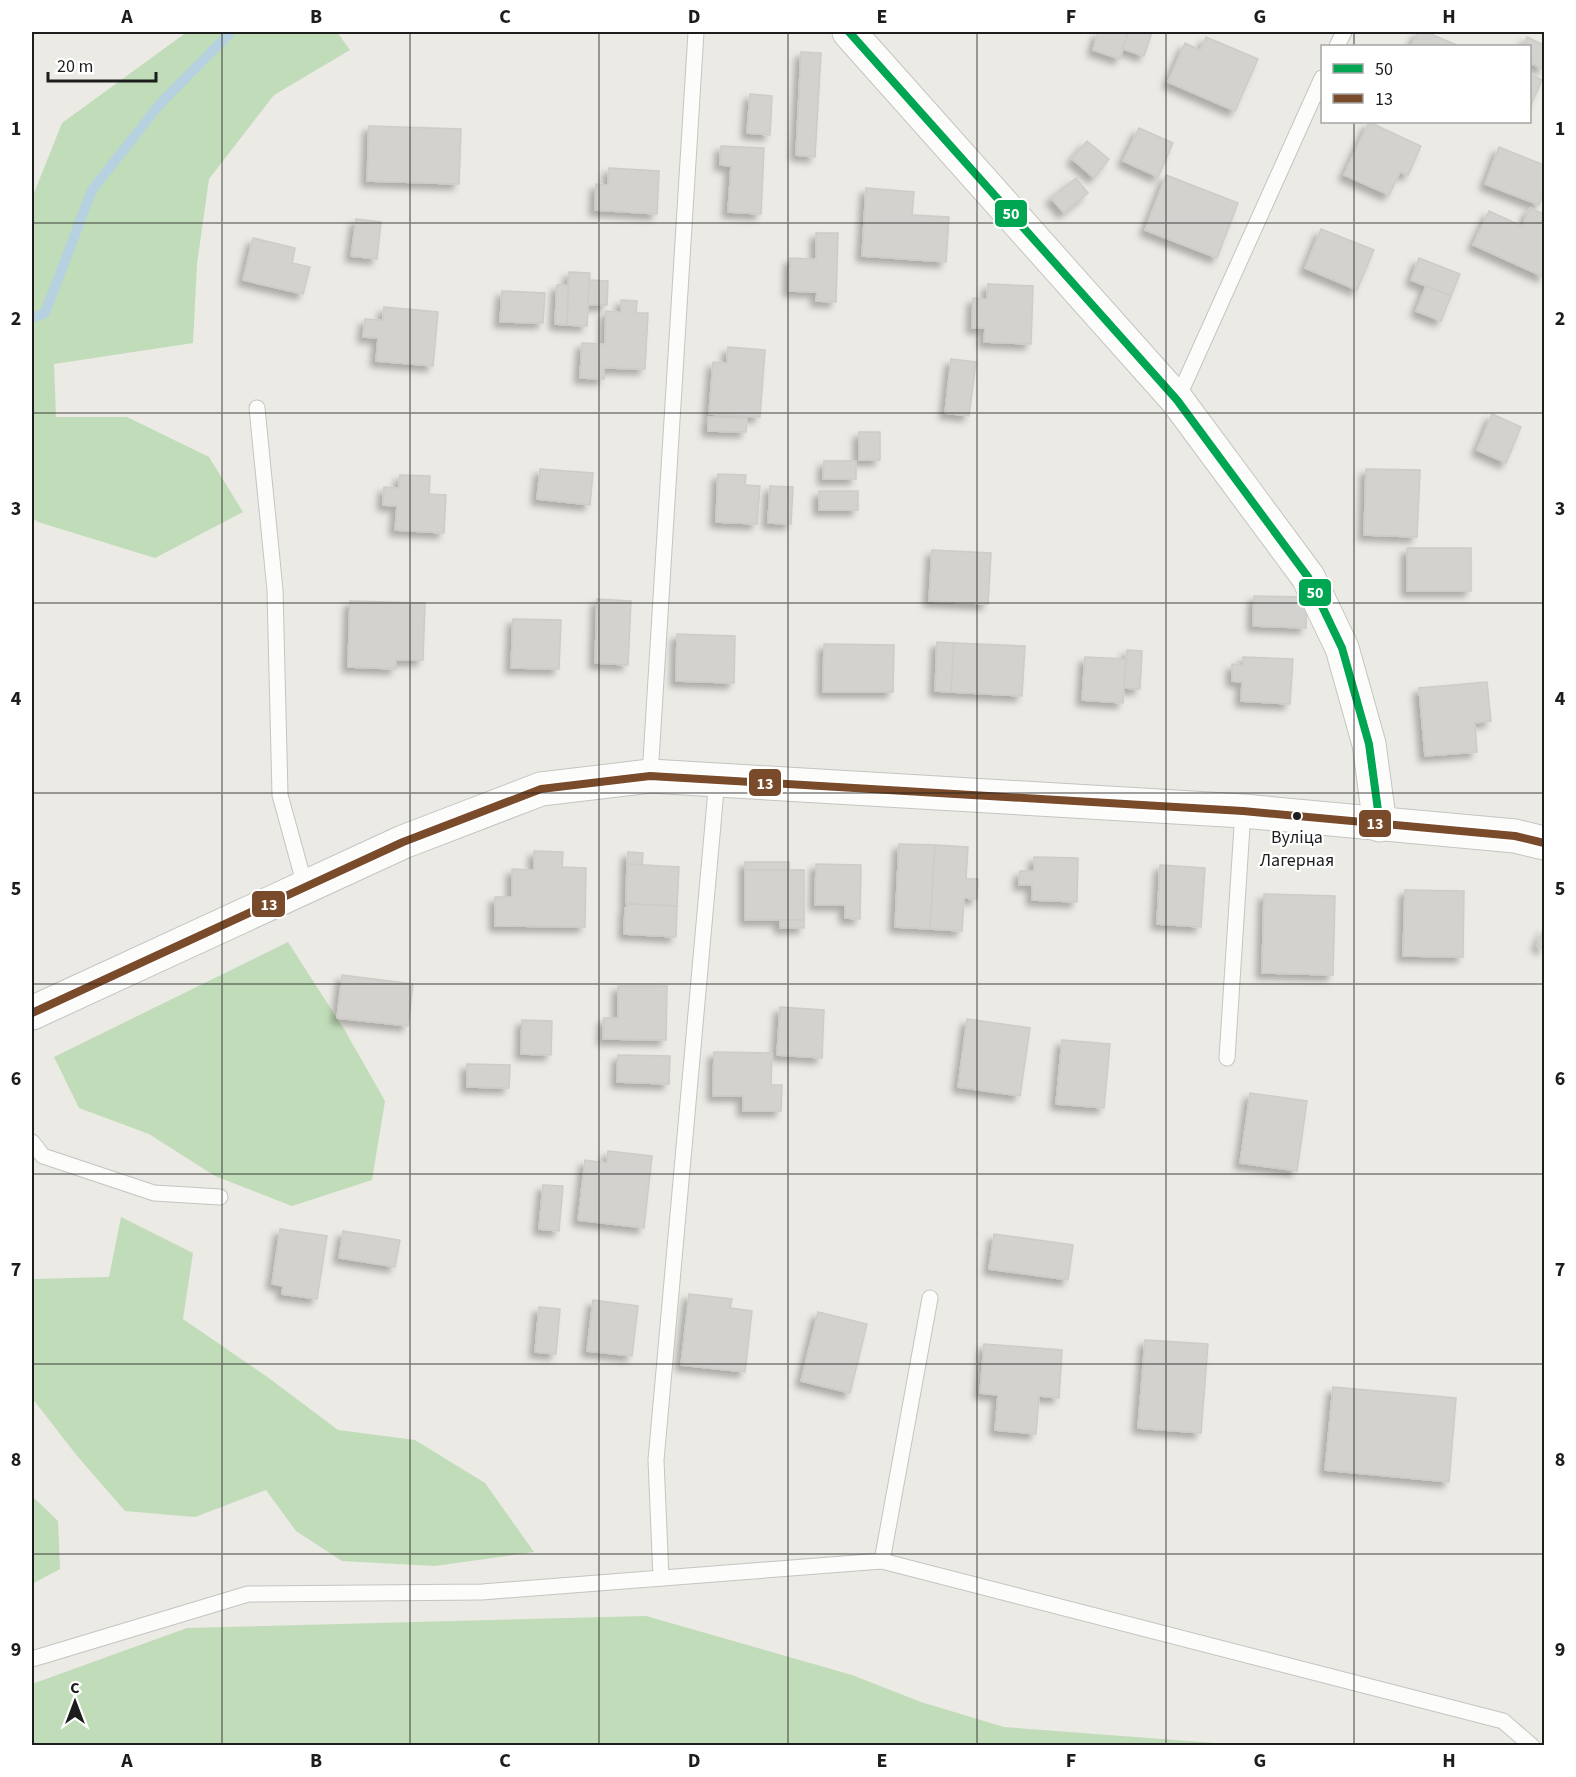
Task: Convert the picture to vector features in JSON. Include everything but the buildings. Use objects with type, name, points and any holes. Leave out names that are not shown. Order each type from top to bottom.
[{"type":"street","points":[[849,32],[1177,400],[1308,578],[1342,648],[1369,744],[1380,825]]},
{"type":"street","points":[[32,1013],[403,842],[541,789],[650,776],[1243,811],[1515,836],[1545,843]]},
{"type":"lane","points":[[650,776],[696,32]]},
{"type":"lane","points":[[1177,400],[1321,82]]},
{"type":"lane","points":[[257,408],[275,590],[280,795],[305,886]]},
{"type":"lane","points":[[661,1578],[657,1460],[717,779]]},
{"type":"lane","points":[[1227,1058],[1243,811]]},
{"type":"lane","points":[[32,1142],[43,1156],[154,1193],[220,1197]]},
{"type":"lane","points":[[882,1561],[930,1298]]},
{"type":"lane","points":[[32,1659],[248,1594],[482,1592],[882,1561],[1503,1720],[1532,1746]]},
{"type":"green space","points":[[187,32],[337,32],[350,50],[274,95],[209,179],[197,264],[193,343],[54,364],[56,417],[127,417],[209,457],[243,512],[155,558],[38,522],[32,518],[32,198],[62,123]]},
{"type":"green space","points":[[288,942],[344,1029],[385,1101],[372,1180],[292,1206],[215,1176],[149,1134],[79,1108],[54,1057]]},
{"type":"green space","points":[[121,1217],[193,1253],[183,1319],[266,1376],[338,1430],[415,1440],[485,1483],[534,1552],[435,1566],[342,1561],[296,1531],[266,1490],[195,1517],[125,1511],[78,1457],[32,1398],[32,1283],[34,1279],[109,1277]]},
{"type":"green space","points":[[32,1496],[58,1521],[60,1569],[32,1584]]},
{"type":"green space","points":[[646,1616],[852,1675],[921,1702],[1004,1727],[1241,1745],[32,1745],[32,1684],[187,1628]]},
{"type":"waterway","points":[[32,318],[45,313],[92,190],[159,105],[229,32]]},
{"type":"transit line","name":"50","points":[[849,32],[1177,400],[1308,577],[1342,648],[1369,744],[1380,825]]},
{"type":"transit line","name":"13","points":[[32,1013],[403,842],[541,789],[650,776],[1243,811],[1515,836],[1544,843]]},
{"type":"place","name":"Вуліца Лагерная","points":[[1297,816]]}]
